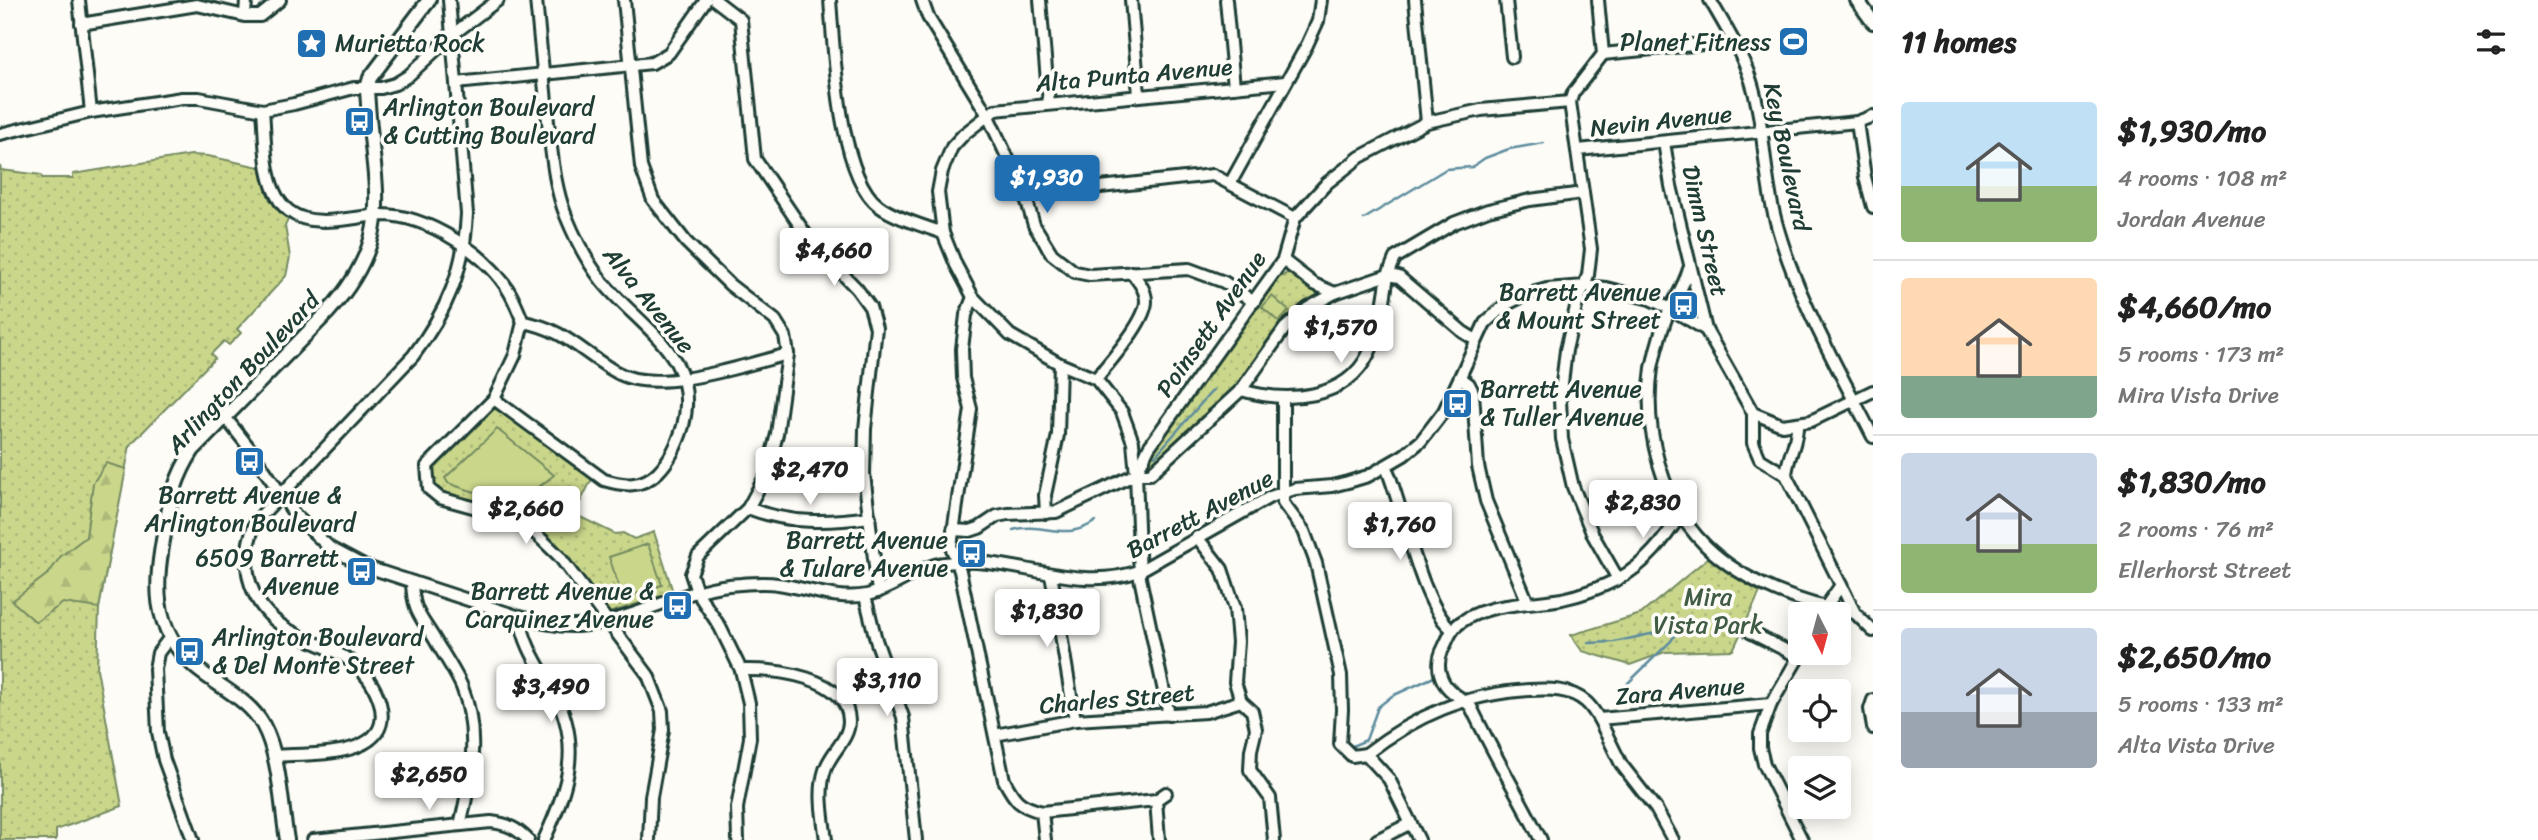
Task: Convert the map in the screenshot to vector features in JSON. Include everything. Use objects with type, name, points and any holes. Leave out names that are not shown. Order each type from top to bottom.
[{"type":"main road","points":[[367,88],[370,78],[429,0]]},
{"type":"main road","points":[[1857,0],[1873,22]]},
{"type":"main road","name":"Arlington Boulevard","points":[[286,840],[270,739],[251,709],[195,667],[170,638],[161,614],[157,569],[172,492],[180,470],[193,450],[344,295],[361,268],[371,243],[377,194],[367,88]]},
{"type":"street","points":[[79,0],[91,112]]},
{"type":"street","points":[[245,16],[246,0]]},
{"type":"street","points":[[81,23],[197,5],[245,16],[260,16],[280,0]]},
{"type":"street","points":[[274,756],[361,747],[377,733],[381,723],[382,710],[374,686],[367,676],[348,659],[293,633],[271,618],[256,598],[248,578],[248,538],[256,521],[280,493],[413,356],[433,330],[448,302],[465,246],[467,214],[449,0]]},
{"type":"street","points":[[0,134],[91,112],[182,98],[199,98],[263,110],[354,88],[381,88],[408,76],[452,35],[498,0]]},
{"type":"street","name":"Alva Avenue","points":[[494,399],[604,480],[620,485],[637,485],[654,477],[667,464],[678,442],[686,412],[685,379],[672,354],[602,281],[575,236],[555,183],[536,0]]},
{"type":"street","points":[[624,0],[641,167],[653,200],[686,242],[730,285],[775,320],[785,337],[788,354],[778,434],[767,473],[748,509],[698,556],[691,574],[697,592],[720,627],[741,670],[749,704],[750,738],[737,808],[738,840]]},
{"type":"street","points":[[456,83],[652,63],[669,53],[706,0]]},
{"type":"street","points":[[715,0],[741,20],[755,159],[809,239],[857,289],[870,307],[876,328],[865,429],[864,474],[878,592]]},
{"type":"street","points":[[830,0],[841,119],[851,156],[864,187],[878,205],[943,233]]},
{"type":"street","points":[[922,0],[928,17],[987,114],[1025,195],[1034,225],[1052,254],[1076,272],[1104,275],[1189,269],[1224,282],[1254,302]]},
{"type":"street","points":[[1040,0],[1049,104]]},
{"type":"street","points":[[1130,0],[1139,95]]},
{"type":"street","points":[[1226,0],[1234,87]]},
{"type":"street","points":[[1231,182],[1281,96],[1285,82],[1318,21],[1321,0]]},
{"type":"street","points":[[1415,0],[1427,122]]},
{"type":"street","points":[[1506,0],[1511,57]]},
{"type":"street","points":[[1598,0],[1603,54],[1573,93],[1570,102],[1591,249],[1588,275],[1576,307],[1566,351],[1560,400],[1562,439],[1573,487],[1593,535],[1618,579]]},
{"type":"street","name":"Key Boulevard","points":[[1710,0],[1751,81],[1768,186],[1786,252],[1808,308],[1873,437]]},
{"type":"street","points":[[1603,54],[1733,41]]},
{"type":"street","name":"Alta Punta Avenue","points":[[987,114],[995,110],[1049,104],[1285,82]]},
{"type":"street","name":"Poinsett Avenue","points":[[1136,474],[1149,447],[1283,260],[1295,218],[1327,183],[1360,157],[1427,122],[1481,110],[1570,102]]},
{"type":"street","points":[[263,110],[270,177],[276,196],[287,210],[301,218],[313,220],[376,216],[415,220],[465,246],[489,265],[510,292],[523,322],[515,355],[494,399],[427,466],[429,489],[440,498],[509,517],[534,532],[559,556],[648,675],[662,711],[663,730],[651,797],[649,840]]},
{"type":"street","points":[[987,114],[952,147],[942,171],[938,192],[943,233],[973,297],[1010,335],[1060,364],[1096,379],[1122,412],[1133,442],[1139,571],[1169,715]]},
{"type":"street","name":"Nevin Avenue","points":[[1578,150],[1857,122],[1873,116]]},
{"type":"street","points":[[1857,122],[1865,177],[1873,207]]},
{"type":"street","name":"Dimm Street","points":[[1664,142],[1689,269],[1706,330]]},
{"type":"street","points":[[1025,195],[1213,175],[1231,182],[1295,218]]},
{"type":"street","points":[[1241,390],[1283,397],[1311,395],[1336,388],[1356,373],[1370,352],[1388,275],[1395,258],[1454,223],[1488,210],[1530,200],[1583,193]]},
{"type":"street","points":[[1283,260],[1314,284],[1335,293]]},
{"type":"street","points":[[1689,269],[1660,336],[1652,368],[1649,407],[1654,447],[1681,514],[1706,546],[1760,583],[1802,602]]},
{"type":"street","points":[[1096,379],[1143,316],[1146,300],[1142,285],[1131,272]]},
{"type":"street","points":[[953,530],[970,531],[998,516],[1008,514],[1046,513],[1063,509],[1136,474],[1150,474],[1241,390],[1285,328],[1308,308],[1335,293],[1388,275],[1399,277],[1476,340]]},
{"type":"street","name":"Barrett Avenue","points":[[225,417],[295,515],[330,548],[349,559],[412,582],[520,617],[547,624],[577,626],[608,621],[697,592],[737,584],[775,583],[840,596],[865,596],[928,567],[956,562],[1001,564],[1051,574],[1097,579],[1139,571],[1283,491],[1340,484],[1368,476],[1404,455],[1433,426],[1451,399],[1485,323],[1505,305],[1525,295],[1547,289],[1584,286],[1625,291],[1671,309],[1706,330],[1754,412]]},
{"type":"street","points":[[973,297],[966,314],[962,349],[963,378],[971,409],[951,546],[960,571],[1004,780],[1012,797],[1024,807],[1042,812],[1156,800],[1166,793]]},
{"type":"street","points":[[523,322],[542,325],[559,332],[618,374],[652,381],[685,379],[788,354]]},
{"type":"street","points":[[1046,513],[1046,484],[1058,435],[1060,364]]},
{"type":"street","points":[[1461,378],[1469,384],[1473,392],[1478,466],[1486,501],[1528,603]]},
{"type":"street","points":[[1786,475],[1760,459],[1753,443],[1754,412],[1782,425],[1797,425],[1873,391]]},
{"type":"street","points":[[1283,397],[1283,503],[1309,542],[1332,632],[1341,675],[1340,744],[1352,756],[1366,754],[1390,779],[1419,840]]},
{"type":"street","points":[[1797,425],[1786,475],[1855,613],[1873,631]]},
{"type":"street","points":[[1386,467],[1419,570],[1443,623],[1452,630]]},
{"type":"street","points":[[748,509],[808,522],[829,523],[870,517]]},
{"type":"street","points":[[1541,840],[1513,785],[1502,771],[1471,707],[1454,696],[1443,682],[1438,669],[1441,652],[1452,630],[1468,618],[1495,609],[1590,591],[1618,579],[1639,566],[1663,541],[1681,514]]},
{"type":"street","points":[[1197,537],[1222,569],[1233,598],[1238,642],[1235,682],[1241,701],[1252,711],[1256,729],[1250,770],[1270,798],[1274,840]]},
{"type":"street","points":[[1051,574],[1075,720]]},
{"type":"street","points":[[412,582],[415,608],[462,687],[470,717],[473,749],[470,784],[460,825]]},
{"type":"street","points":[[1829,602],[1841,585]]},
{"type":"street","points":[[865,596],[876,640],[903,717],[916,840]]},
{"type":"street","points":[[520,617],[523,637],[531,656],[554,692],[569,726],[570,761],[567,784],[544,840]]},
{"type":"street","points":[[1750,632],[1788,649]]},
{"type":"street","points":[[170,638],[158,653],[155,669],[158,732],[164,760],[193,840]]},
{"type":"street","points":[[1794,665],[1771,704],[1760,734],[1760,748],[1764,764],[1802,840]]},
{"type":"street","points":[[741,670],[767,670],[793,675],[821,684],[842,701],[849,723],[844,738],[825,769],[822,799],[825,840]]},
{"type":"street","name":"Zara Avenue","points":[[1366,754],[1418,720],[1464,700],[1504,692],[1549,689],[1569,692],[1586,701],[1599,719],[1771,704]]},
{"type":"street","points":[[1873,700],[1870,709],[1873,729]]},
{"type":"street","name":"Charles Street","points":[[995,735],[1075,720],[1206,712],[1241,701]]},
{"type":"street","points":[[1599,719],[1621,764],[1656,809],[1673,840]]},
{"type":"street","points":[[1156,800],[1159,840]]},
{"type":"street","points":[[1042,812],[1045,840]]},
{"type":"street","points":[[313,840],[491,822],[518,829],[528,840]]},
{"type":"street","points":[[1377,840],[1411,823]]},
{"type":"green space","points":[[191,155],[264,168],[278,208],[289,217],[285,226],[290,257],[286,276],[237,329],[241,333],[229,345],[224,341],[211,354],[215,358],[130,445],[99,608],[97,669],[122,806],[56,830],[56,840],[0,840],[0,166],[1,170],[41,175],[42,178],[73,178],[73,174]]},
{"type":"green space","points":[[1289,272],[1318,292],[1319,297],[1237,388],[1151,466],[1145,465],[1278,278]]},
{"type":"green space","points":[[1272,296],[1289,311],[1279,322],[1262,307]]},
{"type":"green space","points":[[497,405],[593,477],[574,514],[615,534],[623,533],[634,539],[654,532],[673,592],[609,613],[550,538],[531,525],[435,492],[427,474],[440,457]]},
{"type":"green space","points":[[497,429],[554,475],[534,491],[509,498],[487,495],[448,483],[445,478]]},
{"type":"green space","points":[[106,463],[126,469],[99,608],[63,603],[36,622],[12,601],[49,573],[61,556],[86,537],[93,483]]},
{"type":"green space","points":[[648,544],[662,585],[623,598],[609,557]]},
{"type":"green space","name":"Mira Vista Park","points":[[1709,557],[1760,592],[1733,650],[1665,652],[1630,665],[1582,651],[1571,635],[1641,614]]},
{"type":"waterway","points":[[1364,219],[1446,169],[1472,167],[1485,158],[1509,149],[1544,143]]},
{"type":"waterway","points":[[1155,456],[1213,390]]},
{"type":"waterway","points":[[1013,530],[1074,530],[1096,521]]},
{"type":"waterway","points":[[964,545],[982,540]]},
{"type":"waterway","points":[[1623,699],[1628,683],[1671,641],[1687,616]]},
{"type":"waterway","points":[[1588,643],[1614,642],[1678,628]]},
{"type":"waterway","points":[[1350,747],[1366,740],[1378,707],[1392,696],[1434,677]]},
{"type":"place","name":"Planet Fitness","points":[[1794,42]]},
{"type":"place","name":"Murietta Rock","points":[[312,43]]},
{"type":"place","name":"Arlington Boulevard & Cutting Boulevard","points":[[360,121]]},
{"type":"place","name":"Barrett Avenue & Mount Street","points":[[1684,306]]},
{"type":"place","name":"Barrett Avenue & Tuller Avenue","points":[[1457,403]]},
{"type":"place","name":"Barrett Avenue & Arlington Boulevard","points":[[250,461]]},
{"type":"place","name":"Barrett Avenue & Tulare Avenue","points":[[971,554]]},
{"type":"place","name":"6509 Barrett Avenue","points":[[362,572]]},
{"type":"place","name":"Barrett Avenue & Carquinez Avenue","points":[[677,605]]},
{"type":"place","name":"Arlington Boulevard & Del Monte Street","points":[[189,651]]}]
